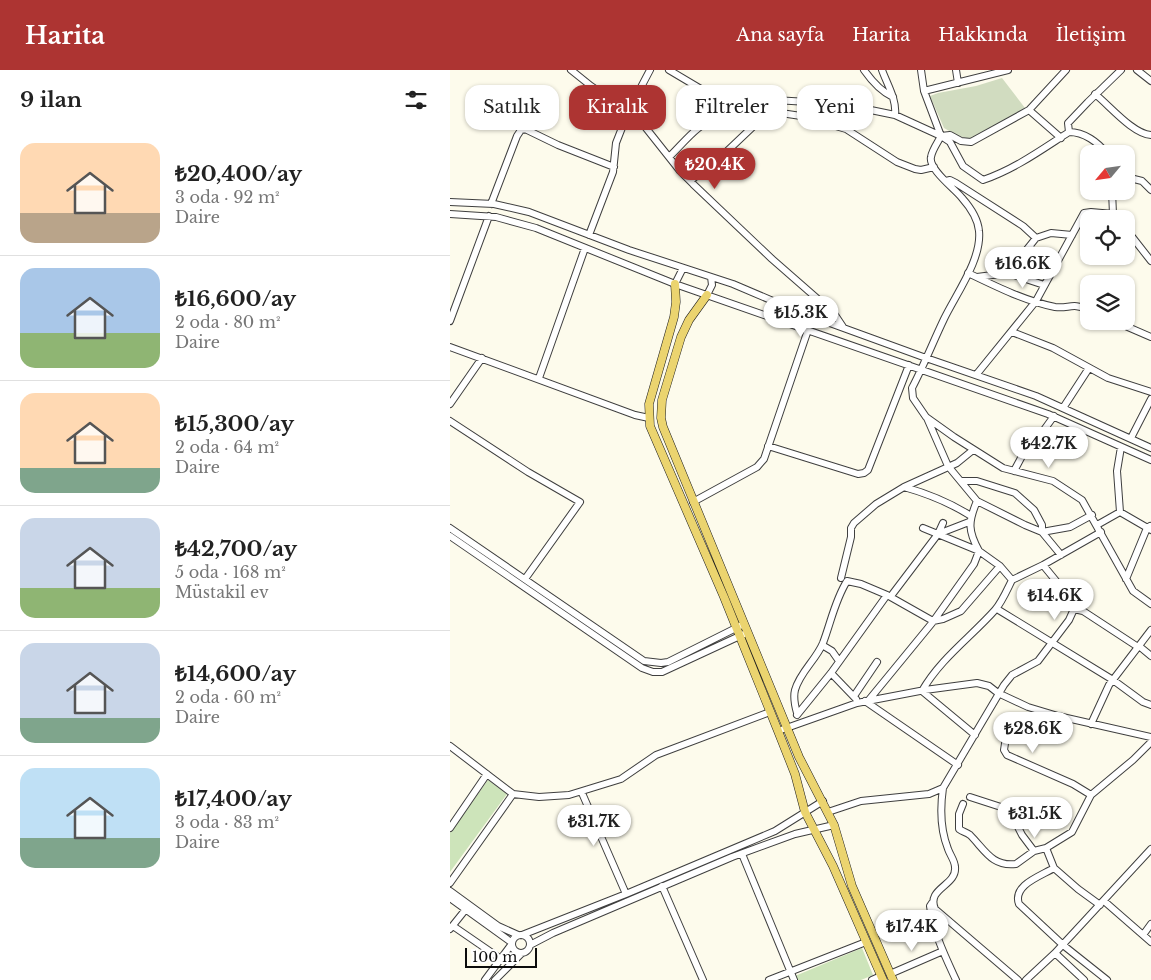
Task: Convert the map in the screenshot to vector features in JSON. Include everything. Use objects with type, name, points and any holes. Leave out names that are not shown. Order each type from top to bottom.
[{"type":"main road","points":[[675,284],[676,302],[674,316],[651,395],[649,418],[652,433],[742,631],[791,726],[804,768],[834,825],[852,886],[892,977]]},
{"type":"main road","points":[[707,295],[681,337],[662,400],[663,427],[795,774],[805,812],[833,866],[882,978]]},
{"type":"street","points":[[571,70],[590,85]]},
{"type":"street","points":[[642,85],[650,70]]},
{"type":"street","points":[[864,70],[871,80],[893,97]]},
{"type":"street","points":[[882,70],[893,97],[896,109],[895,115]]},
{"type":"street","points":[[921,70],[924,91],[942,136]]},
{"type":"street","points":[[956,70],[958,83]]},
{"type":"street","points":[[924,91],[1008,70]]},
{"type":"street","points":[[942,136],[950,135],[961,141],[971,142],[1029,110],[1066,70]]},
{"type":"street","points":[[1069,132],[1068,123],[1121,70]]},
{"type":"street","points":[[1137,70],[1151,81]]},
{"type":"street","points":[[671,71],[706,92],[724,97],[808,102],[861,108],[895,115],[942,136],[950,142],[963,166],[983,180],[996,176],[1027,160],[1069,132]]},
{"type":"street","points":[[1095,94],[1134,128],[1143,134],[1151,135]]},
{"type":"street","points":[[1029,110],[1062,138]]},
{"type":"street","points":[[787,114],[802,116],[846,129],[897,162],[914,169],[921,170],[934,167]]},
{"type":"street","points":[[491,204],[518,133],[525,129],[558,145],[614,167]]},
{"type":"street","points":[[589,235],[608,187],[614,167],[616,143],[621,130]]},
{"type":"street","points":[[649,130],[690,181],[772,259],[820,301],[844,328]]},
{"type":"street","points":[[669,157],[698,130]]},
{"type":"street","points":[[690,181],[722,156],[750,130]]},
{"type":"street","points":[[1069,132],[1086,136],[1098,145]]},
{"type":"street","points":[[942,136],[931,156],[934,167],[973,212],[979,230],[979,243],[968,273],[912,388],[913,398],[927,418],[948,466],[977,501],[1042,532],[1060,555]]},
{"type":"street","points":[[1135,179],[1142,180],[1151,190]]},
{"type":"street","points":[[946,181],[950,180],[956,183],[1023,226],[1036,238]]},
{"type":"street","points":[[450,202],[491,204],[529,212],[711,277],[926,358],[1036,396],[1151,448]]},
{"type":"street","points":[[450,214],[488,216],[536,228],[675,284],[1054,416],[1151,460]]},
{"type":"street","points":[[450,321],[488,216]]},
{"type":"street","points":[[976,375],[1036,301],[1080,220]]},
{"type":"street","points":[[1008,273],[1036,238],[1051,233],[1072,235]]},
{"type":"street","points":[[1135,240],[1151,261]]},
{"type":"street","points":[[1029,247],[1056,265]]},
{"type":"street","points":[[538,378],[585,248]]},
{"type":"street","points":[[1146,254],[1151,249]]},
{"type":"street","points":[[675,284],[683,268]]},
{"type":"street","points":[[968,273],[1022,297],[1057,307],[1073,305],[1080,307]]},
{"type":"street","points":[[976,277],[1008,273],[1044,286]]},
{"type":"street","points":[[707,295],[712,285],[711,277]]},
{"type":"street","points":[[693,502],[757,467],[764,459],[808,330]]},
{"type":"street","points":[[1135,330],[1151,337]]},
{"type":"street","points":[[1012,332],[1053,348],[1108,378],[1151,392]]},
{"type":"street","points":[[450,347],[639,417],[649,418]]},
{"type":"street","points":[[450,404],[482,358]]},
{"type":"street","points":[[768,446],[858,474],[866,472],[909,366]]},
{"type":"street","points":[[1063,408],[1089,368]]},
{"type":"street","points":[[1131,438],[1151,399]]},
{"type":"street","points":[[1014,471],[1022,456],[1033,445],[1054,416]]},
{"type":"street","points":[[927,418],[1003,468],[1053,481],[1082,500],[1092,514],[1133,591],[1151,604]]},
{"type":"street","points":[[450,421],[528,472],[580,502],[524,579]]},
{"type":"street","points":[[1120,512],[1118,472],[1121,447]]},
{"type":"street","points":[[841,578],[851,537],[851,528],[854,524],[876,504],[904,487],[957,463],[973,450]]},
{"type":"street","points":[[961,481],[977,480],[1015,493],[1034,510],[1042,525],[1042,532]]},
{"type":"street","points":[[904,487],[929,494],[953,504],[970,519]]},
{"type":"street","points":[[864,702],[933,621],[974,564],[979,551],[974,541],[970,519],[977,501]]},
{"type":"street","points":[[1097,524],[1120,512]]},
{"type":"street","points":[[1120,512],[1150,528],[1126,579]]},
{"type":"street","points":[[1042,532],[1070,527],[1092,514]]},
{"type":"street","points":[[938,534],[970,519]]},
{"type":"street","points":[[791,726],[797,713],[831,673],[889,595],[938,534],[943,523]]},
{"type":"street","points":[[450,528],[644,661],[668,662],[742,631]]},
{"type":"street","points":[[923,528],[979,551],[1000,566],[1012,580]]},
{"type":"street","points":[[922,691],[928,680],[945,661],[997,609],[1012,580],[1043,565],[1101,532]]},
{"type":"street","points":[[450,536],[642,668],[653,672],[662,672],[742,631]]},
{"type":"street","points":[[956,980],[939,941],[930,906],[934,896],[954,875],[956,866],[942,827],[940,808],[943,788],[976,735],[998,693],[1012,674],[1038,661],[1069,620],[1074,609],[1070,598],[1043,565]]},
{"type":"street","points":[[797,713],[794,698],[796,686],[810,661],[822,645],[837,600],[847,581],[861,584],[889,595],[933,621],[961,611],[972,593],[1000,566]]},
{"type":"street","points":[[997,609],[1113,680],[1143,702],[1151,705]]},
{"type":"street","points":[[1074,609],[1083,611],[1151,656]]},
{"type":"street","points":[[1090,724],[1113,680],[1151,630]]},
{"type":"street","points":[[822,645],[832,651],[839,661]]},
{"type":"street","points":[[854,696],[877,662]]},
{"type":"street","points":[[831,673],[854,696],[958,765]]},
{"type":"street","points":[[778,731],[864,702],[978,683],[989,686],[998,693],[1028,707],[1090,724],[1151,737]]},
{"type":"street","points":[[922,691],[976,735]]},
{"type":"street","points":[[450,746],[513,794],[556,796],[582,792],[620,779],[656,755],[770,712]]},
{"type":"street","points":[[1058,716],[1029,720],[1020,731],[1006,737],[1004,750],[1007,755],[1073,784],[1091,795]]},
{"type":"street","points":[[963,804],[959,814],[960,829],[971,836],[989,858],[997,863],[1016,864],[1034,851],[1046,848],[1072,832],[1091,795],[1134,760],[1151,742]]},
{"type":"street","points":[[450,828],[487,774]]},
{"type":"street","points":[[828,812],[861,801],[930,794],[943,788]]},
{"type":"street","points":[[582,792],[626,894]]},
{"type":"street","points":[[450,883],[513,794]]},
{"type":"street","points":[[970,797],[1004,808],[1013,817],[1022,835],[1034,851]]},
{"type":"street","points":[[485,980],[501,959],[514,937],[626,894],[775,830],[823,802]]},
{"type":"street","points":[[495,980],[521,954],[527,951],[530,945],[553,933],[742,854],[795,834],[834,825]]},
{"type":"street","points":[[1046,848],[1054,868],[1078,889],[1102,903],[1151,942]]},
{"type":"street","points":[[1026,980],[1063,945],[1151,849]]},
{"type":"street","points":[[742,854],[794,980]]},
{"type":"street","points":[[1054,868],[1022,887],[1018,893],[1021,908],[1107,980]]},
{"type":"street","points":[[662,886],[703,980]]},
{"type":"street","points":[[450,891],[498,926],[527,937],[530,945]]},
{"type":"street","points":[[450,898],[511,943],[516,952],[521,954]]},
{"type":"street","points":[[932,903],[935,909],[1018,980]]},
{"type":"street","points":[[466,909],[451,927],[501,959]]},
{"type":"street","points":[[1143,935],[1151,924]]},
{"type":"street","points":[[769,980],[866,942]]},
{"type":"street","points":[[892,977],[943,951]]},
{"type":"street","points":[[1055,953],[1082,978],[1089,965]]},
{"type":"street","points":[[872,980],[882,978]]},
{"type":"green space","points":[[1002,78],[1025,108],[971,139],[958,136],[944,128],[930,96]]},
{"type":"green space","points":[[488,780],[507,794],[450,872],[450,833]]},
{"type":"green space","points":[[862,948],[873,975],[861,980],[796,980],[795,976]]}]
